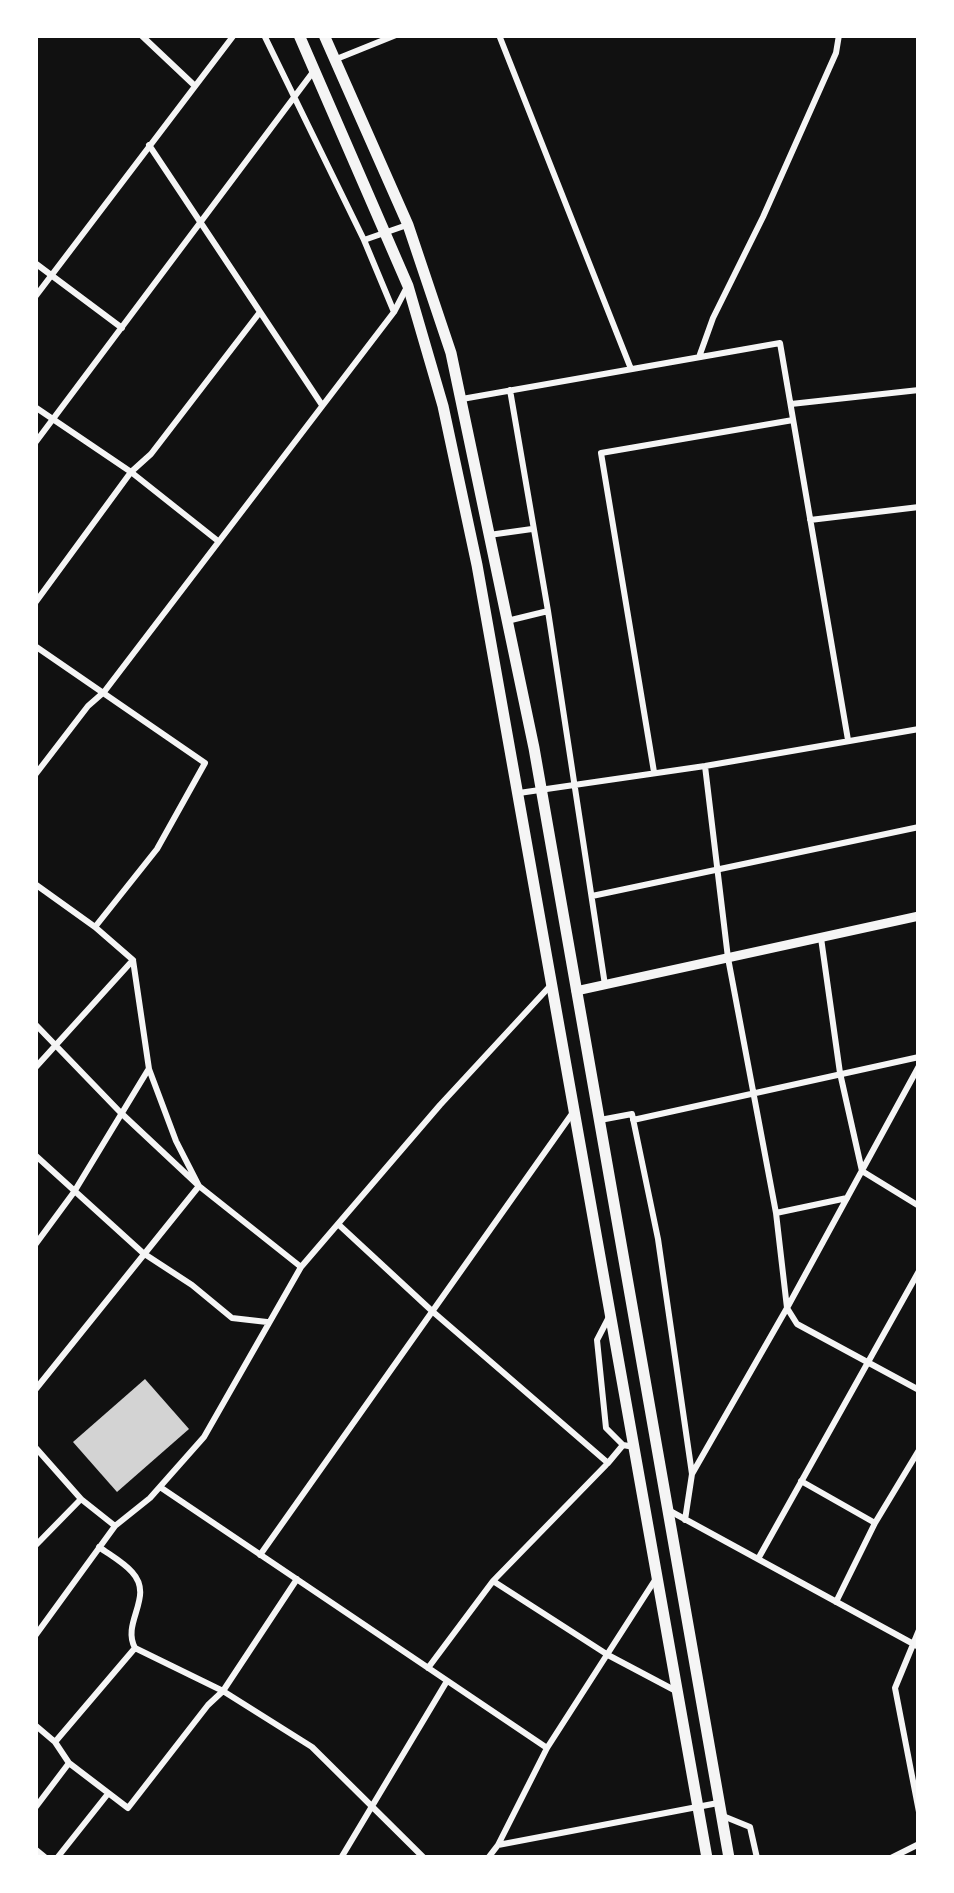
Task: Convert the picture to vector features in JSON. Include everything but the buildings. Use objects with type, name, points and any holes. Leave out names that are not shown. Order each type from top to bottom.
[{"type":"main road","points":[[299,35],[408,286],[447,424],[477,565],[610,1314],[628,1446],[657,1576],[707,1858]]},
{"type":"main road","points":[[324,35],[408,225],[451,353],[541,788],[729,1858]]},
{"type":"street","points":[[140,35],[194,86]]},
{"type":"street","points":[[35,296],[234,35]]},
{"type":"street","points":[[264,35],[364,240],[394,312]]},
{"type":"street","points":[[334,60],[396,35]]},
{"type":"street","points":[[499,35],[631,369]]},
{"type":"street","points":[[699,357],[836,53],[840,35]]},
{"type":"street","points":[[35,442],[314,70]]},
{"type":"street","points":[[150,145],[322,405]]},
{"type":"street","points":[[364,240],[408,225]]},
{"type":"street","points":[[35,264],[122,328]]},
{"type":"street","points":[[35,775],[88,706],[104,692],[394,312],[408,286]]},
{"type":"street","points":[[35,603],[132,472],[151,454],[260,312]]},
{"type":"street","points":[[461,399],[780,343],[848,740]]},
{"type":"street","points":[[510,390],[606,984]]},
{"type":"street","points":[[791,404],[919,390]]},
{"type":"street","points":[[35,407],[132,472],[218,541]]},
{"type":"street","points":[[654,772],[601,453],[793,420]]},
{"type":"street","points":[[810,520],[919,507]]},
{"type":"street","points":[[489,535],[532,528]]},
{"type":"street","points":[[508,621],[548,611]]},
{"type":"street","points":[[35,646],[205,762],[158,849],[95,927]]},
{"type":"street","points":[[518,793],[919,729]]},
{"type":"street","points":[[705,766],[728,958],[776,1213],[787,1308],[797,1324],[919,1390]]},
{"type":"street","points":[[592,896],[919,827]]},
{"type":"street","points":[[35,884],[133,960],[149,1069],[176,1140],[199,1186]]},
{"type":"street","points":[[576,991],[919,916]]},
{"type":"street","points":[[821,938],[840,1073],[862,1172],[919,1206]]},
{"type":"street","points":[[35,1068],[133,960]]},
{"type":"street","points":[[35,1636],[115,1526],[160,1487],[204,1437],[300,1267],[440,1105],[552,984]]},
{"type":"street","points":[[35,1024],[199,1186],[300,1267]]},
{"type":"street","points":[[633,1120],[919,1057]]},
{"type":"street","points":[[692,1474],[919,1066]]},
{"type":"street","points":[[35,1246],[74,1192],[149,1069]]},
{"type":"street","points":[[260,1555],[574,1110]]},
{"type":"street","points":[[599,1120],[632,1114],[658,1239],[692,1474],[685,1520]]},
{"type":"street","points":[[35,1156],[144,1253],[192,1284],[232,1318],[267,1322]]},
{"type":"street","points":[[35,1390],[199,1186]]},
{"type":"street","points":[[776,1213],[847,1198]]},
{"type":"street","points":[[338,1224],[608,1463]]},
{"type":"street","points":[[758,1559],[919,1271]]},
{"type":"street","points":[[428,1668],[493,1581],[628,1446],[606,1428],[597,1340],[610,1314]]},
{"type":"street","points":[[35,1448],[81,1499],[115,1526]]},
{"type":"street","points":[[836,1602],[875,1523],[919,1450]]},
{"type":"street","points":[[801,1481],[875,1523]]},
{"type":"street","points":[[160,1487],[547,1748]]},
{"type":"street","points":[[35,1546],[81,1499]]},
{"type":"street","points":[[668,1510],[915,1645]]},
{"type":"street","points":[[99,1547],[133,1573],[142,1590],[131,1626],[130,1639],[135,1648],[223,1691],[312,1747],[424,1858]]},
{"type":"street","points":[[488,1858],[547,1748],[657,1576]]},
{"type":"street","points":[[35,1725],[55,1742],[69,1763],[128,1808],[223,1691],[297,1580]]},
{"type":"street","points":[[493,1581],[608,1655],[678,1692]]},
{"type":"street","points":[[919,1630],[895,1688],[919,1812]]},
{"type":"street","points":[[55,1742],[135,1648]]},
{"type":"street","points":[[341,1858],[448,1681]]},
{"type":"street","points":[[35,1808],[69,1763]]},
{"type":"street","points":[[58,1858],[106,1794]]},
{"type":"street","points":[[498,1844],[698,1806],[721,1809],[750,1827],[758,1858]]},
{"type":"street","points":[[891,1858],[906,1855],[919,1844]]},
{"type":"street","points":[[35,1849],[46,1858]]}]
